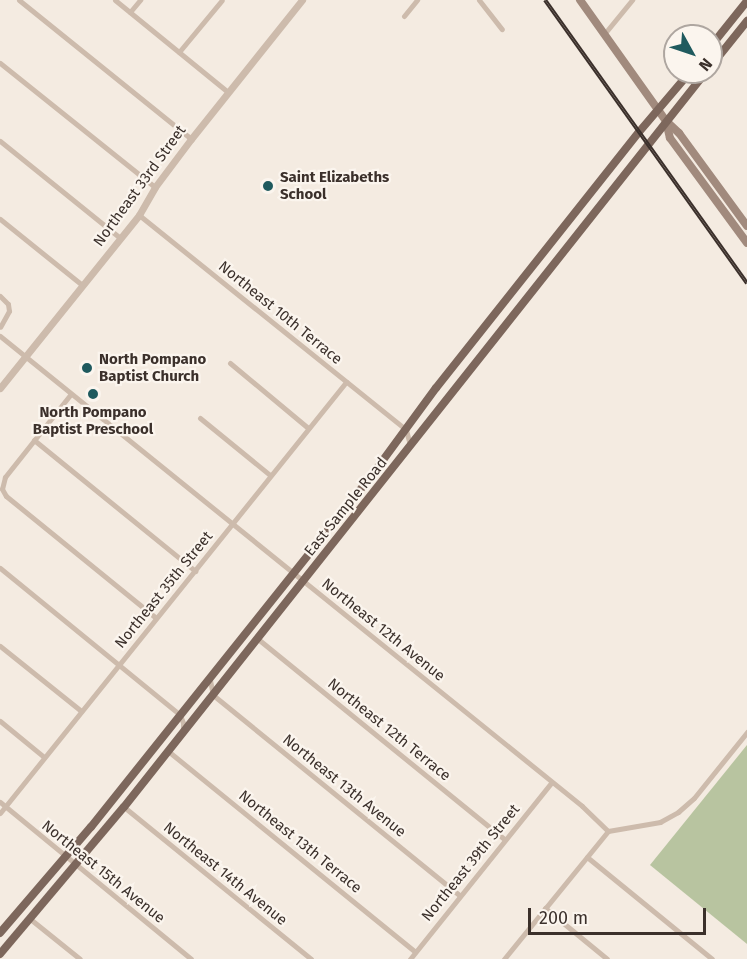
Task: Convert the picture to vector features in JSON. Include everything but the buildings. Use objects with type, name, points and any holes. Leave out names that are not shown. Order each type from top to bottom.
[{"type":"main road","points":[[580,0],[666,121],[679,133],[747,226]]},
{"type":"main road","points":[[723,31],[747,1]]},
{"type":"main road","points":[[723,51],[747,21]]},
{"type":"main road","name":"East Sample Road","points":[[0,933],[180,716],[544,252],[680,84]]},
{"type":"main road","name":"East Sample Road","points":[[0,954],[124,807],[696,84]]},
{"type":"main road","points":[[666,121],[670,138],[747,243]]},
{"type":"main road","points":[[544,252],[547,262],[544,274]]},
{"type":"main road","points":[[417,415],[420,433]]},
{"type":"street","points":[[19,0],[191,139]]},
{"type":"street","points":[[115,0],[228,92]]},
{"type":"street","points":[[130,12],[140,0]]},
{"type":"street","points":[[179,52],[222,0]]},
{"type":"street","name":"Northeast 33rd Street","points":[[0,388],[139,215],[155,187],[191,139],[302,0]]},
{"type":"street","points":[[404,16],[417,0]]},
{"type":"street","points":[[479,0],[502,29]]},
{"type":"street","points":[[605,33],[632,0]]},
{"type":"street","points":[[0,63],[155,187]]},
{"type":"street","points":[[0,141],[120,238]]},
{"type":"street","name":"Northeast 10th Terrace","points":[[139,215],[406,430]]},
{"type":"street","points":[[0,219],[82,285]]},
{"type":"street","points":[[0,296],[8,304],[9,311],[0,327]]},
{"type":"street","name":"Northeast 12th Avenue","points":[[0,336],[582,806],[608,831]]},
{"type":"street","points":[[230,363],[308,428]]},
{"type":"street","name":"Northeast 35th Street","points":[[0,813],[2,805],[119,665],[346,382]]},
{"type":"street","points":[[70,394],[5,477],[2,489],[6,496],[156,618]]},
{"type":"street","points":[[200,418],[270,475]]},
{"type":"street","points":[[406,430],[410,447]]},
{"type":"street","points":[[34,440],[195,571]]},
{"type":"street","points":[[0,568],[180,716],[183,733]]},
{"type":"street","name":"Northeast 12th Terrace","points":[[258,639],[505,840]]},
{"type":"street","points":[[0,646],[81,711]]},
{"type":"street","points":[[210,678],[213,695]]},
{"type":"street","name":"Northeast 13th Avenue","points":[[213,695],[460,896]]},
{"type":"street","points":[[0,722],[44,757]]},
{"type":"street","points":[[504,959],[608,831],[660,822],[678,812],[694,798],[747,732]]},
{"type":"street","name":"Northeast 13th Terrace","points":[[168,751],[415,952]]},
{"type":"street","name":"Northeast 39th Street","points":[[410,959],[551,783]]},
{"type":"street","name":"Northeast 15th Avenue","points":[[2,805],[191,959]]},
{"type":"street","name":"Northeast 14th Avenue","points":[[124,807],[310,959]]},
{"type":"street","points":[[587,857],[712,959]]},
{"type":"street","points":[[545,908],[607,959]]},
{"type":"street","points":[[29,918],[80,959]]},
{"type":"green space","points":[[747,745],[747,944],[650,865]]},
{"type":"railway","points":[[545,0],[747,283]]},
{"type":"place","name":"Saint Elizabeths School","points":[[268,186]]},
{"type":"place","name":"North Pompano Baptist Church","points":[[87,368]]},
{"type":"place","name":"North Pompano Baptist Preschool","points":[[93,394]]}]
